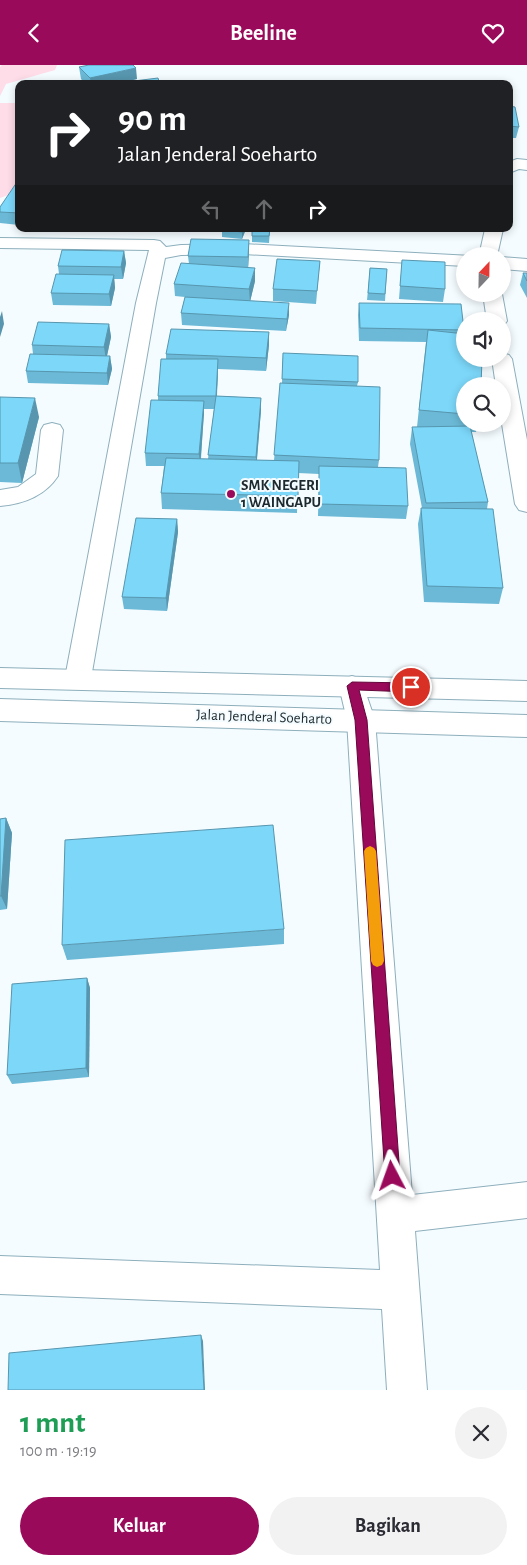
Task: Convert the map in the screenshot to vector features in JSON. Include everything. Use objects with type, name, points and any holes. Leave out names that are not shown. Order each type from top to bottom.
[{"type":"street","points":[[513,166],[517,164],[527,165]]},
{"type":"street","points":[[490,247],[493,232]]},
{"type":"street","points":[[0,243],[154,245],[158,247],[146,303],[78,678]]},
{"type":"street","points":[[157,254],[181,250],[244,249],[456,261]]},
{"type":"street","points":[[511,264],[527,265]]},
{"type":"street","points":[[503,367],[527,504]]},
{"type":"street","points":[[0,498],[19,496],[34,489],[47,476],[52,430]]},
{"type":"street","points":[[0,678],[78,678],[527,691]]},
{"type":"street","points":[[352,686],[361,720],[407,1390]]},
{"type":"street","name":"Jalan Jenderal Soeharto","points":[[0,710],[527,726]]},
{"type":"street","points":[[395,1215],[527,1200]]},
{"type":"street","points":[[0,1275],[399,1290]]},
{"type":"shaded area","points":[[2,65],[57,65],[55,70],[6,84],[0,96],[0,67]]},
{"type":"shaded area","points":[[0,103],[15,103],[15,192],[0,198]]},
{"type":"building","points":[[89,65],[133,65],[136,68],[90,78],[79,67]]},
{"type":"building","points":[[158,78],[159,80],[142,80]]},
{"type":"building","points":[[513,107],[515,107],[519,127],[513,126]]},
{"type":"building","points":[[15,185],[15,213],[0,212],[0,207]]},
{"type":"building","points":[[252,232],[270,232],[269,236],[252,236]]},
{"type":"building","points":[[191,239],[249,240],[248,257],[188,256]]},
{"type":"building","points":[[62,250],[124,251],[121,267],[58,266]]},
{"type":"building","points":[[277,259],[320,261],[317,291],[273,289]]},
{"type":"building","points":[[402,260],[445,262],[445,289],[400,286]]},
{"type":"building","points":[[181,263],[255,268],[249,289],[174,284]]},
{"type":"building","points":[[370,268],[387,269],[385,294],[368,293]]},
{"type":"building","points":[[523,273],[527,273],[527,281]]},
{"type":"building","points":[[56,274],[114,275],[109,294],[51,293]]},
{"type":"building","points":[[185,297],[289,303],[287,319],[181,313]]},
{"type":"building","points":[[359,303],[461,304],[462,312],[456,312],[456,330],[360,328]]},
{"type":"building","points":[[38,322],[109,324],[104,347],[32,345]]},
{"type":"building","points":[[171,329],[269,332],[266,358],[166,354]]},
{"type":"building","points":[[428,330],[456,333],[456,367],[482,367],[481,377],[456,377],[456,413],[419,410]]},
{"type":"building","points":[[283,353],[358,356],[358,382],[282,379]]},
{"type":"building","points":[[30,354],[110,356],[107,373],[26,371]]},
{"type":"building","points":[[161,359],[218,359],[216,396],[158,396]]},
{"type":"building","points":[[280,383],[380,387],[379,460],[274,455]]},
{"type":"building","points":[[216,396],[261,398],[256,457],[208,455]]},
{"type":"building","points":[[0,397],[35,398],[18,463],[0,463]]},
{"type":"building","points":[[151,400],[204,401],[199,454],[145,453]]},
{"type":"building","points":[[456,426],[456,432],[471,432],[488,502],[426,503],[412,427]]},
{"type":"building","points":[[166,458],[299,461],[298,496],[161,493]]},
{"type":"building","points":[[319,466],[406,468],[408,506],[319,504]]},
{"type":"building","points":[[421,508],[493,509],[503,588],[427,586]]},
{"type":"building","points":[[136,518],[177,519],[166,598],[122,597]]},
{"type":"building","points":[[6,818],[1,896],[0,896],[0,819]]},
{"type":"building","points":[[273,825],[284,929],[62,945],[65,840]]},
{"type":"building","points":[[87,978],[86,1068],[7,1075],[12,984]]},
{"type":"building","points":[[201,1335],[204,1390],[8,1390],[9,1353]]},
{"type":"slow traffic","points":[[370,851],[377,961]]},
{"type":"place","name":"SMK NEGERI 1 WAINGAPU","points":[[231,494]]},
{"type":"route","points":[[392,1176],[361,720],[352,686],[411,687]]}]
